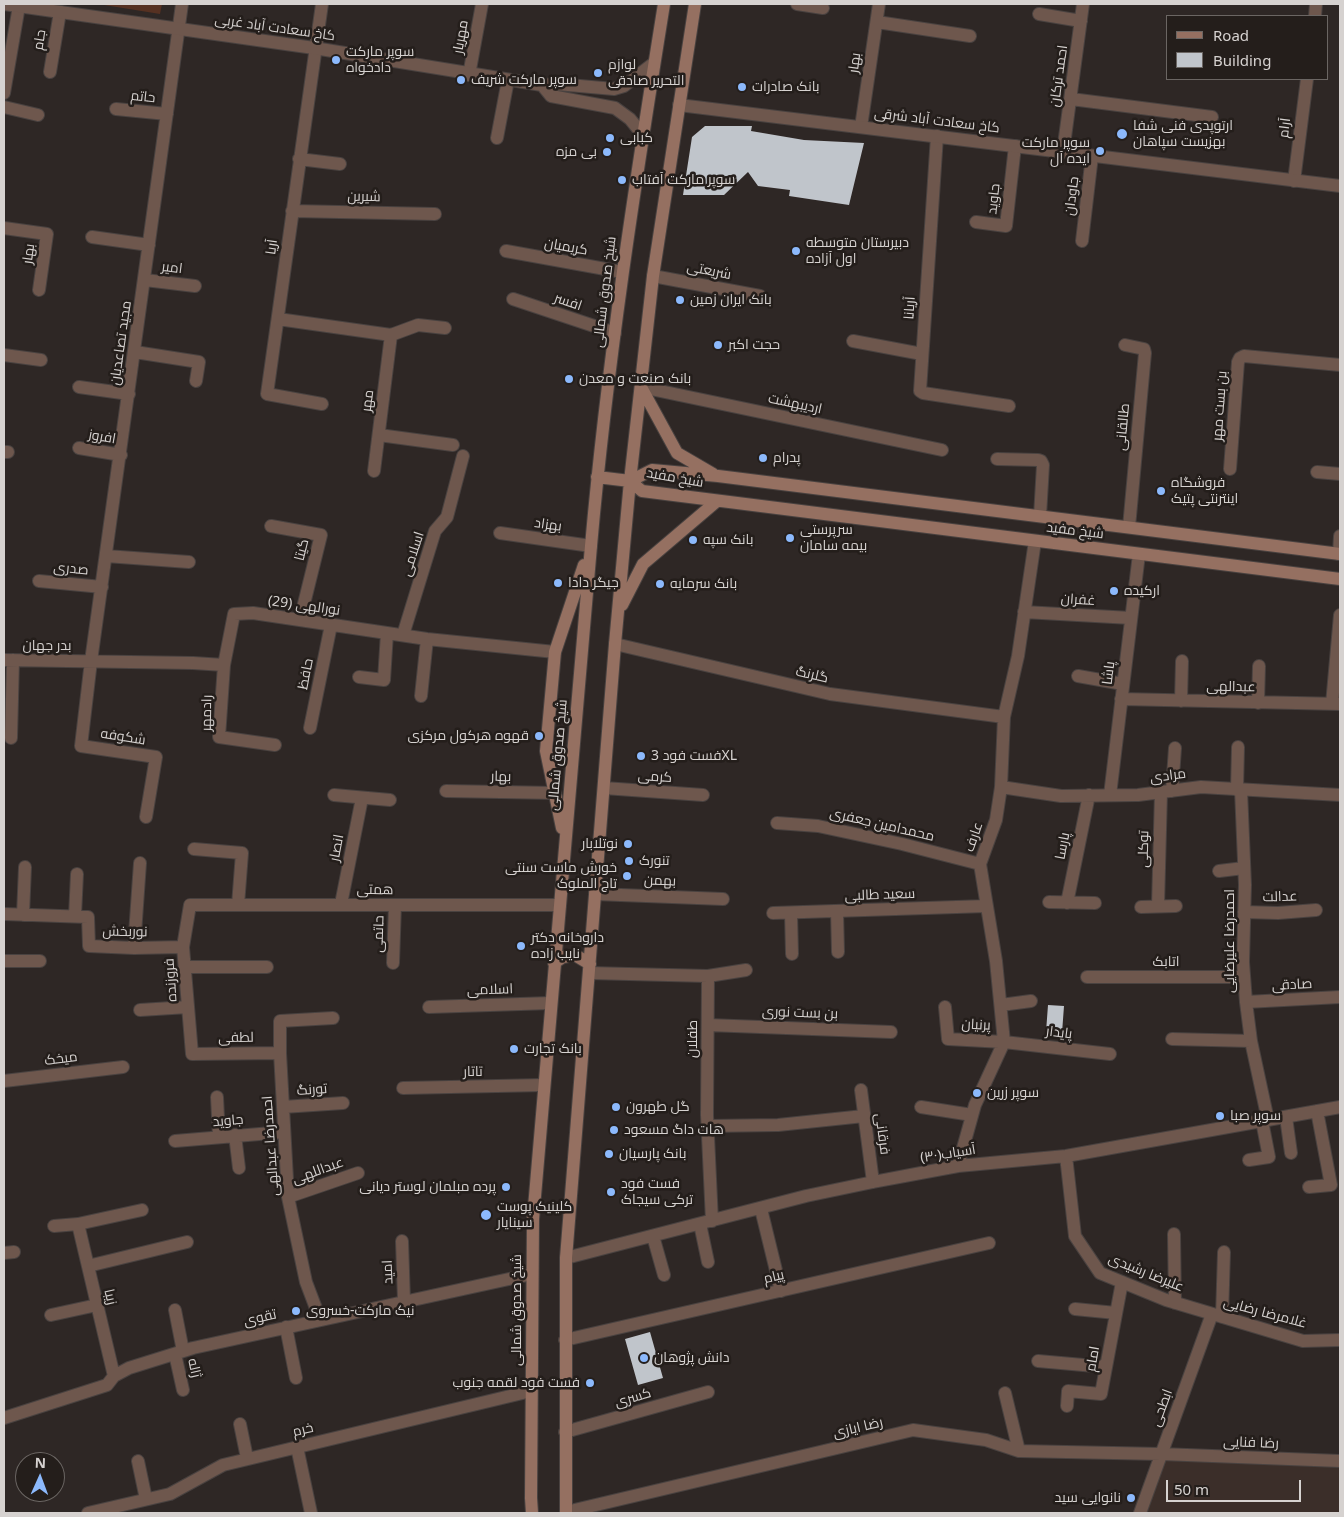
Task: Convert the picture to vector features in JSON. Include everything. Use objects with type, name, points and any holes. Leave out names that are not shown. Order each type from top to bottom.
[{"type":"main road","name":"شیخ صدوق شمالی","points":[[532,1513],[532,1219],[554,963],[597,477],[622,272],[664,4]]},
{"type":"main road","points":[[566,1513],[566,1258],[615,644],[630,481],[653,276],[695,4]]},
{"type":"main road","points":[[641,387],[677,453],[718,476]]},
{"type":"main road","name":"شیخ مفید","points":[[1340,554],[718,476],[652,470],[630,481],[642,491],[1340,579]]},
{"type":"main road","points":[[597,477],[630,481]]},
{"type":"main road","points":[[618,612],[643,564],[717,501]]},
{"type":"main road","points":[[565,841],[546,751],[555,652],[591,546]]},
{"type":"main road","points":[[554,963],[563,957],[574,955],[589,969]]},
{"type":"street","name":"کاخ سعادت آباد غربی","points":[[4,4],[314,48],[469,75],[542,85],[557,84],[614,89],[624,86],[654,64]]},
{"type":"street","name":"مجید تصاعدیان","points":[[91,661],[182,4]]},
{"type":"street","name":"آریا","points":[[322,4],[314,48],[267,394],[322,404]]},
{"type":"street","name":"مهریار","points":[[469,75],[482,4]]},
{"type":"street","points":[[797,4],[823,8]]},
{"type":"street","name":"بهار","points":[[861,127],[879,4]]},
{"type":"street","name":"احمد ترکان","points":[[1063,152],[1084,4]]},
{"type":"street","points":[[4,92],[19,6]]},
{"type":"street","name":"جام","points":[[50,72],[60,12]]},
{"type":"street","points":[[1039,14],[1081,21]]},
{"type":"street","points":[[876,22],[970,36]]},
{"type":"street","points":[[497,138],[508,80]]},
{"type":"street","name":"آرام","points":[[1294,181],[1307,80]]},
{"type":"street","points":[[542,85],[551,96],[615,108],[630,119],[643,135]]},
{"type":"street","points":[[1070,99],[1212,117]]},
{"type":"street","name":"کاخ سعادت آباد شرقی","points":[[680,105],[1340,186]]},
{"type":"street","points":[[4,107],[38,115]]},
{"type":"street","name":"حاتم","points":[[116,109],[167,114]]},
{"type":"street","name":"آریانا","points":[[936,136],[920,391],[922,393],[1009,406]]},
{"type":"street","name":"جاوید","points":[[976,222],[1006,226],[1015,146]]},
{"type":"street","name":"جاودان","points":[[1082,241],[1092,156]]},
{"type":"street","points":[[299,159],[340,164]]},
{"type":"street","name":"شیرین","points":[[292,211],[435,214]]},
{"type":"street","name":"بهار","points":[[4,228],[47,234],[39,290]]},
{"type":"street","points":[[92,237],[150,245]]},
{"type":"street","name":"کریمیان","points":[[506,251],[622,272]]},
{"type":"street","name":"شریعتی","points":[[653,276],[760,296]]},
{"type":"street","name":"امیر","points":[[145,280],[195,286]]},
{"type":"street","name":"افسر","points":[[512,299],[614,333]]},
{"type":"street","points":[[278,319],[391,334],[418,325],[446,328]]},
{"type":"street","name":"مهر","points":[[374,472],[391,334]]},
{"type":"street","points":[[853,341],[922,354]]},
{"type":"street","name":"طالقانی","points":[[1125,345],[1144,349],[1145,353],[1129,527]]},
{"type":"street","points":[[135,352],[199,362],[196,381]]},
{"type":"street","points":[[4,356],[41,360]]},
{"type":"street","name":"بن بست مهر","points":[[1230,469],[1240,358],[1244,356],[1340,365]]},
{"type":"street","points":[[79,387],[129,394]]},
{"type":"street","name":"اردیبهشت","points":[[641,387],[942,450]]},
{"type":"street","points":[[379,435],[453,445]]},
{"type":"street","name":"افروز","points":[[79,448],[120,455]]},
{"type":"street","name":"اسلامی","points":[[403,635],[435,531],[447,517],[463,456]]},
{"type":"street","points":[[997,459],[1041,461],[1043,465],[1040,516]]},
{"type":"street","points":[[1317,472],[1340,474]]},
{"type":"street","name":"گیتا","points":[[271,526],[321,535],[300,620]]},
{"type":"street","name":"بهزاد","points":[[500,533],[591,546]]},
{"type":"street","points":[[1340,536],[1340,554]]},
{"type":"street","name":"عارف","points":[[958,1166],[972,1115],[1004,1042],[996,960],[980,864],[996,820],[1001,787],[1004,717],[1018,656],[1035,541]]},
{"type":"street","name":"پاشا","points":[[1110,795],[1138,554]]},
{"type":"street","points":[[106,556],[189,562]]},
{"type":"street","name":"صدری","points":[[39,581],[102,587]]},
{"type":"street","name":"غفران","points":[[1024,612],[1131,618]]},
{"type":"street","name":"نورالهی (29)","points":[[224,665],[234,614],[253,613],[427,639],[555,652]]},
{"type":"street","points":[[1336,704],[1340,615]]},
{"type":"street","name":"حافظ","points":[[310,728],[331,625]]},
{"type":"street","points":[[359,677],[384,680],[386,633]]},
{"type":"street","points":[[421,696],[427,639]]},
{"type":"street","name":"گلرنگ","points":[[615,644],[830,694],[1004,717]]},
{"type":"street","points":[[8,660],[11,738]]},
{"type":"street","name":"بدر جهان","points":[[8,660],[91,661]]},
{"type":"street","points":[[91,661],[224,665]]},
{"type":"street","name":"شکوفه","points":[[91,661],[81,746],[156,757],[146,817]]},
{"type":"street","points":[[1181,701],[1182,661]]},
{"type":"street","name":"رادمهر","points":[[224,665],[219,737],[275,745]]},
{"type":"street","points":[[1258,703],[1259,666]]},
{"type":"street","points":[[1078,676],[1123,684]]},
{"type":"street","name":"عبدالهی","points":[[1121,699],[1336,704]]},
{"type":"street","name":"احمدرضا علیرضایی","points":[[1238,747],[1244,868],[1244,977],[1251,1041],[1265,1120],[1269,1158],[1249,1160]]},
{"type":"street","name":"توکلی","points":[[1158,906],[1167,792],[1175,748]]},
{"type":"street","name":"مرادی","points":[[1001,787],[1061,796],[1138,795],[1200,788],[1340,795]]},
{"type":"street","name":"کرمی","points":[[604,788],[703,795]]},
{"type":"street","name":"بهار","points":[[446,792],[555,793]]},
{"type":"street","points":[[334,795],[390,800]]},
{"type":"street","name":"پارسا","points":[[1067,903],[1089,795]]},
{"type":"street","name":"انصار","points":[[341,904],[362,798]]},
{"type":"street","name":"محمدامین جعفری","points":[[777,823],[818,826],[902,844],[980,864]]},
{"type":"street","points":[[194,849],[242,853],[238,905]]},
{"type":"street","points":[[134,948],[140,863]]},
{"type":"street","points":[[23,914],[25,867]]},
{"type":"street","points":[[1219,871],[1244,868]]},
{"type":"street","points":[[4,914],[75,916],[78,874]]},
{"type":"street","name":"بهمن","points":[[596,894],[723,899]]},
{"type":"street","points":[[1049,902],[1095,903]]},
{"type":"street","name":"همتی","points":[[190,905],[560,905]]},
{"type":"street","name":"فروزنده","points":[[190,905],[183,947],[192,1054]]},
{"type":"street","name":"حاتمی","points":[[392,963],[394,905]]},
{"type":"street","name":"سعید طالبی","points":[[774,913],[988,906]]},
{"type":"street","points":[[1142,907],[1176,906]]},
{"type":"street","name":"عدالت","points":[[1244,912],[1278,913],[1316,910]]},
{"type":"street","points":[[837,911],[838,952]]},
{"type":"street","points":[[791,913],[792,954]]},
{"type":"street","name":"نوربخش","points":[[75,916],[88,917],[89,946],[134,948],[183,947]]},
{"type":"street","points":[[4,961],[40,961]]},
{"type":"street","points":[[185,967],[267,967]]},
{"type":"street","points":[[589,969],[708,976],[746,970]]},
{"type":"street","name":"طفلان","points":[[708,976],[706,1223],[708,1262]]},
{"type":"street","name":"اتابک","points":[[1087,977],[1244,977]]},
{"type":"street","name":"صادقی","points":[[1246,1002],[1340,997]]},
{"type":"street","points":[[1000,1005],[1031,1001]]},
{"type":"street","name":"اسلامی","points":[[429,1007],[551,1003]]},
{"type":"street","points":[[140,1010],[188,1007]]},
{"type":"street","name":"پرنیان","points":[[945,1007],[948,1039],[1004,1042]]},
{"type":"street","name":"احمدرضا عبدالهی","points":[[320,1319],[306,1282],[288,1197],[280,1020],[333,1018]]},
{"type":"street","name":"بن بست نوری","points":[[708,1025],[890,1032]]},
{"type":"street","points":[[1172,1039],[1251,1041]]},
{"type":"street","name":"پایدار","points":[[1004,1042],[1110,1054]]},
{"type":"street","name":"لطفی","points":[[192,1054],[280,1053]]},
{"type":"street","name":"میخک","points":[[4,1081],[123,1067]]},
{"type":"street","name":"تاتار","points":[[403,1088],[544,1085]]},
{"type":"street","name":"فرقانی","points":[[861,1090],[873,1182]]},
{"type":"street","points":[[217,1097],[220,1137]]},
{"type":"street","name":"تورنگ","points":[[283,1107],[343,1103]]},
{"type":"street","points":[[922,1107],[972,1115]]},
{"type":"street","name":"آسیاب(۳۰)","points":[[566,1258],[806,1196],[873,1182],[958,1166],[1066,1156],[1340,1107]]},
{"type":"street","points":[[1308,1187],[1331,1185],[1317,1111]]},
{"type":"street","points":[[708,1126],[778,1125],[864,1116]]},
{"type":"street","points":[[1286,1117],[1291,1153]]},
{"type":"street","name":"جاوید","points":[[175,1141],[284,1132]]},
{"type":"street","points":[[235,1135],[239,1168]]},
{"type":"street","name":"علیرضا رشیدی","points":[[1066,1156],[1075,1236],[1100,1273],[1175,1303],[1217,1315]]},
{"type":"street","name":"عبداللهی","points":[[288,1197],[358,1172]]},
{"type":"street","points":[[761,1208],[781,1291]]},
{"type":"street","points":[[54,1226],[78,1224],[142,1210]]},
{"type":"street","name":"زیبا","points":[[78,1224],[114,1376]]},
{"type":"street","points":[[1174,1234],[1175,1303]]},
{"type":"street","points":[[653,1236],[664,1275]]},
{"type":"street","name":"امید","points":[[402,1241],[404,1301]]},
{"type":"street","points":[[88,1266],[187,1242]]},
{"type":"street","name":"پیام","points":[[565,1340],[989,1243]]},
{"type":"street","name":"ابطحی","points":[[1140,1513],[1217,1315],[1224,1252]]},
{"type":"street","name":"تقوی","points":[[4,1413],[107,1385],[114,1376],[128,1368],[179,1352],[320,1319],[532,1274]]},
{"type":"street","name":"امام","points":[[1067,1406],[1068,1391],[1101,1394],[1122,1282]]},
{"type":"street","points":[[51,1315],[97,1304]]},
{"type":"street","points":[[1075,1309],[1116,1313]]},
{"type":"street","name":"ژاله","points":[[175,1310],[183,1390]]},
{"type":"street","name":"غلامرضا رضایی","points":[[1217,1315],[1303,1341],[1340,1340]]},
{"type":"street","points":[[286,1327],[296,1378]]},
{"type":"street","points":[[1038,1361],[1106,1367]]},
{"type":"street","name":"خرم","points":[[88,1513],[170,1494],[223,1464],[531,1391]]},
{"type":"street","name":"کسری","points":[[565,1432],[708,1392]]},
{"type":"street","points":[[1004,1393],[1019,1451]]},
{"type":"street","points":[[240,1424],[247,1458]]},
{"type":"street","name":"رضا ایازی","points":[[566,1513],[913,1430],[986,1440],[1019,1451],[1162,1454]]},
{"type":"street","points":[[297,1447],[310,1513]]},
{"type":"street","name":"رضا فنایی","points":[[1162,1454],[1340,1461]]},
{"type":"street","points":[[138,1461],[146,1499]]},
{"type":"shaded area","points":[[98,4],[162,4],[160,14]]},
{"type":"shaded area","points":[[1161,1454],[1340,1461],[1340,1513],[1140,1513]]},
{"type":"building","points":[[705,126],[752,126],[751,131],[804,140],[864,143],[849,205],[789,196],[790,190],[758,186],[748,172],[724,195],[683,195],[692,137]]},
{"type":"building","points":[[1048,1005],[1064,1006],[1062,1033],[1046,1032]]},
{"type":"building","name":"دانش پژوهان","points":[[650,1332],[663,1378],[638,1385],[625,1339]]},
{"type":"place","name":"سوپر مارکت دادخواه","points":[[336,60]]},
{"type":"place","name":"لوازم التحریر صادقی","points":[[598,73]]},
{"type":"place","name":"سوپر مارکت شریف","points":[[461,80]]},
{"type":"place","name":"بانک صادرات","points":[[742,87]]},
{"type":"place","name":"ارتوپدی فنی شفا بهزیست سپاهان","points":[[1122,134]]},
{"type":"place","name":"کبابی","points":[[610,138]]},
{"type":"place","name":"سوپر مارکت ایده آل","points":[[1100,151]]},
{"type":"place","name":"بی مزه","points":[[607,152]]},
{"type":"place","name":"سوپر مارکت آفتاب","points":[[622,180]]},
{"type":"place","name":"دبیرستان متوسطه اول آزاده","points":[[796,251]]},
{"type":"place","name":"بانک ایران زمین","points":[[680,300]]},
{"type":"place","name":"حجت اکبر","points":[[718,345]]},
{"type":"place","name":"بانک صنعت و معدن","points":[[569,379]]},
{"type":"place","name":"پدرام","points":[[763,458]]},
{"type":"place","name":"فروشگاه اینترنتی پتیک","points":[[1161,491]]},
{"type":"place","name":"سرپرستی بیمه سامان","points":[[790,538]]},
{"type":"place","name":"بانک سپه","points":[[693,540]]},
{"type":"place","name":"جیگر دادا","points":[[558,583]]},
{"type":"place","name":"بانک سرمایه","points":[[660,584]]},
{"type":"place","name":"ارکیده","points":[[1114,591]]},
{"type":"place","name":"قهوه هرکول مرکزی","points":[[539,736]]},
{"type":"place","name":"فست فود 3XL","points":[[641,756]]},
{"type":"place","name":"نوتلابار","points":[[628,844]]},
{"type":"place","name":"تنورک","points":[[629,861]]},
{"type":"place","name":"خورش ماست سنتی تاج الملوک","points":[[627,876]]},
{"type":"place","name":"داروخانه دکتر نایب زاده","points":[[521,946]]},
{"type":"place","name":"بانک تجارت","points":[[514,1049]]},
{"type":"place","name":"سوپر زرین","points":[[977,1093]]},
{"type":"place","name":"گل طهرون","points":[[616,1107]]},
{"type":"place","name":"سوپر صبا","points":[[1220,1116]]},
{"type":"place","name":"هات داگ مسعود","points":[[614,1130]]},
{"type":"place","name":"بانک پارسیان","points":[[609,1154]]},
{"type":"place","name":"پرده مبلمان لوستر دیانی","points":[[506,1187]]},
{"type":"place","name":"فست فود ترکی سیجاک","points":[[611,1192]]},
{"type":"place","name":"کلینیک پوست سینایار","points":[[486,1215]]},
{"type":"place","name":"نیک مارکت-خسروی","points":[[296,1311]]},
{"type":"place","name":"دانش پژوهان","points":[[644,1358]]},
{"type":"place","name":"فست فود لقمه جنوب","points":[[590,1383]]},
{"type":"place","name":"نانوایی سید","points":[[1131,1498]]}]
